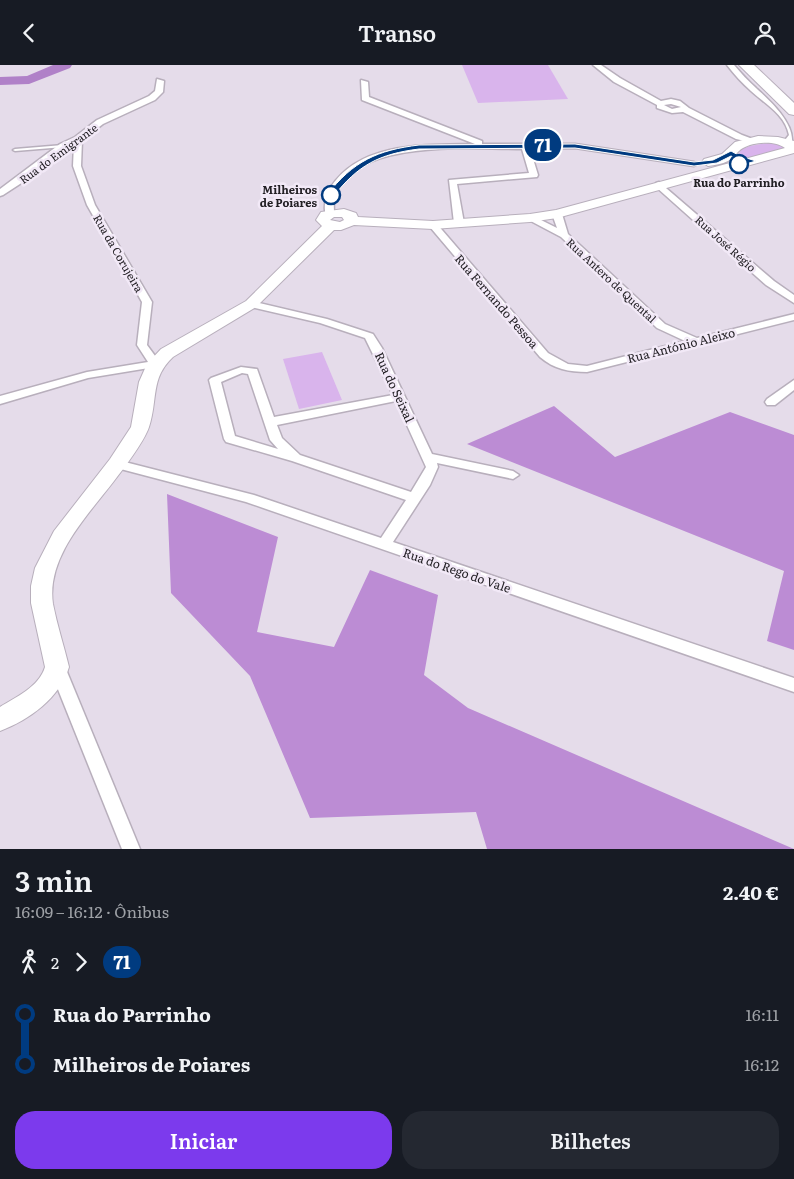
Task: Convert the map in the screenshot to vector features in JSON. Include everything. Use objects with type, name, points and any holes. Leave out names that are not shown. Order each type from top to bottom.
[{"type":"highway","points":[[746,65],[794,111]]},
{"type":"highway","points":[[752,65],[794,105]]},
{"type":"street","points":[[596,65],[617,80],[665,103]]},
{"type":"street","points":[[606,65],[665,103]]},
{"type":"street","points":[[131,849],[57,667],[42,603],[42,586],[46,568],[61,536],[118,465],[140,427],[148,382],[155,364],[167,353],[251,304],[330,220],[331,195],[337,185],[359,166],[394,150],[419,147],[486,145],[575,146],[693,170],[752,161],[790,144],[793,135],[791,126],[782,114],[730,65]]},
{"type":"street","name":"Rua do Emigrante","points":[[0,193],[20,180],[62,146],[78,139],[100,122],[152,98],[159,93],[160,81]]},
{"type":"street","points":[[364,82],[364,98],[486,145]]},
{"type":"street","points":[[665,103],[660,106],[664,109],[680,110],[739,137],[754,141],[790,144]]},
{"type":"street","points":[[680,110],[732,139],[738,158],[752,161]]},
{"type":"street","name":"Rua da Corujeira","points":[[78,139],[77,166],[91,205],[147,302],[142,345],[155,364]]},
{"type":"street","points":[[330,220],[343,226],[352,221],[433,225],[530,218],[557,214],[659,185],[715,161],[734,149],[754,141]]},
{"type":"street","points":[[459,223],[452,182],[534,175],[525,145]]},
{"type":"street","name":"Rua José Régio","points":[[659,185],[770,283],[794,300]]},
{"type":"street","name":"Rua Antero de Quental","points":[[557,214],[564,235]]},
{"type":"street","name":"Rua Antero de Quental","points":[[530,218],[564,235],[661,326],[696,342]]},
{"type":"street","name":"Rua Fernando Pessoa","points":[[433,225],[544,355],[554,363],[568,369]]},
{"type":"street","name":"Rua do Seixal","points":[[251,304],[323,321],[369,336],[377,348],[432,467],[384,544]]},
{"type":"street","name":"Rua António Aleixo","points":[[568,369],[587,369],[794,317]]},
{"type":"street","name":"Rua Antero de Quental","points":[[661,326],[667,349]]},
{"type":"street","points":[[0,400],[87,375],[155,364]]},
{"type":"street","points":[[296,458],[276,440],[253,371],[241,369],[215,380],[230,439],[296,458],[414,498]]},
{"type":"street","points":[[771,401],[794,384]]},
{"type":"street","points":[[270,422],[400,397]]},
{"type":"street","points":[[427,457],[513,475]]},
{"type":"street","name":"Rua do Rego do Vale","points":[[118,465],[236,494],[794,685]]},
{"type":"street","points":[[0,720],[37,697],[48,686],[57,667]]},
{"type":"lane","points":[[15,150],[62,146]]},
{"type":"shaded area","points":[[462,65],[548,65],[568,99],[478,103]]},
{"type":"shaded area","points":[[773,142],[787,145],[784,149],[748,159],[739,156],[740,150],[750,146]]},
{"type":"shaded area","points":[[322,352],[342,400],[299,409],[283,359]]},
{"type":"shaded area","points":[[554,406],[615,457],[730,412],[794,435],[794,650],[767,641],[784,571],[467,444]]},
{"type":"shaded area","points":[[167,494],[278,537],[257,632],[334,647],[370,570],[438,595],[424,675],[468,708],[794,849],[487,849],[476,812],[310,818],[250,676],[171,593]]},
{"type":"waterway","points":[[0,81],[29,80],[65,65]]},
{"type":"bus line","name":"71","points":[[331,195],[337,185],[359,166],[394,150],[419,147],[575,146],[694,164],[715,161],[731,153],[738,158],[752,161],[739,164]]},
{"type":"place","name":"Rua do Parrinho","points":[[739,164]]},
{"type":"place","name":"Milheiros de Poiares","points":[[331,195]]}]
